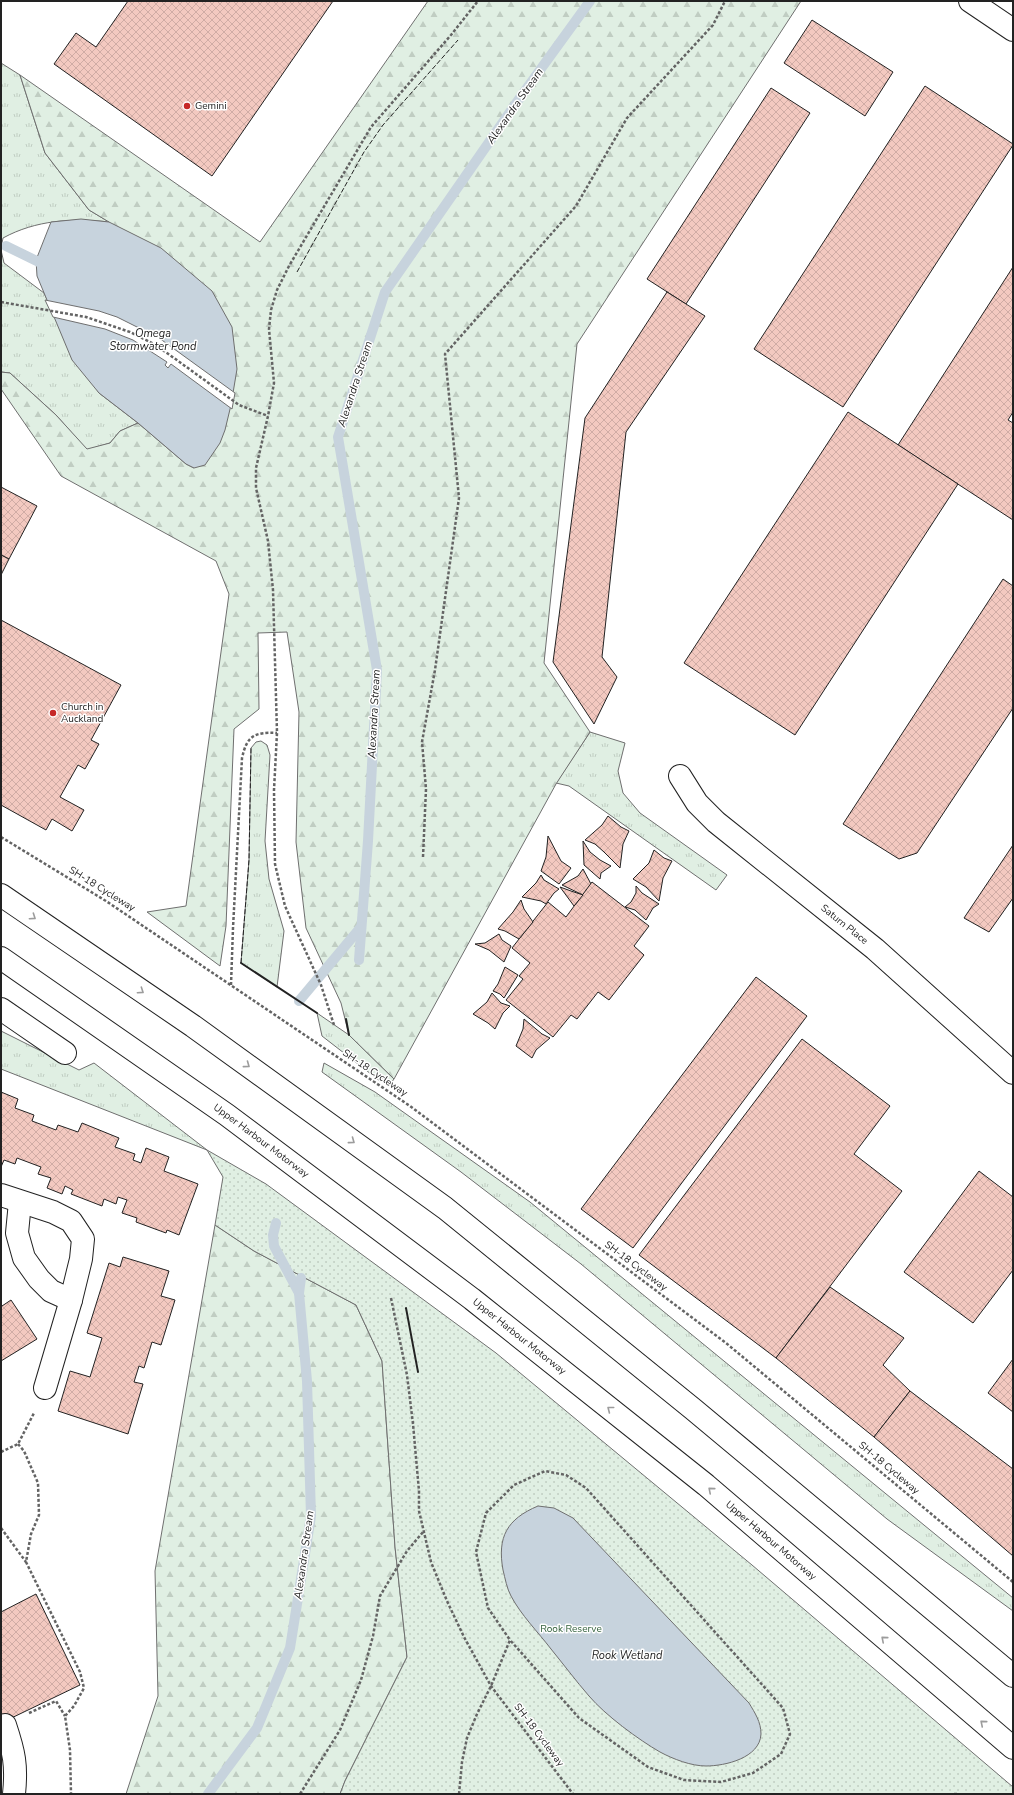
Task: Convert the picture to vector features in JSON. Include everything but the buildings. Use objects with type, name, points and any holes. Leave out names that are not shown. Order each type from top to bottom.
[{"type":"main road","points":[[970,1],[1013,30]]},
{"type":"main road","name":"Saturn Place","points":[[680,776],[697,803],[716,822],[875,949],[1013,1072]]},
{"type":"main road","points":[[1,896],[193,1026],[445,1208],[693,1409],[1013,1676]]},
{"type":"main road","name":"Upper Harbour Motorway","points":[[1,958],[227,1115],[472,1299],[706,1485],[1013,1748]]},
{"type":"main road","points":[[1,1010],[65,1053]]},
{"type":"main road","points":[[45,1388],[71,1300],[81,1259],[83,1239],[71,1221],[52,1212],[10,1199],[24,1258],[39,1279],[51,1291],[71,1300]]},
{"type":"main road","points":[[956,1628],[1013,1662]]},
{"type":"main road","points":[[5,1725],[14,1753],[14,1794]]},
{"type":"path","points":[[334,1025],[328,1003],[285,906],[276,864],[274,798],[277,733],[271,568],[268,541],[256,488],[256,468],[274,383],[269,329],[271,310],[280,284],[371,127],[451,35],[478,1]]},
{"type":"path","points":[[423,857],[426,789],[422,742],[435,670],[459,498],[445,354],[576,206],[628,118],[713,25],[724,1]]},
{"type":"path","points":[[1,302],[86,317],[130,332],[154,344],[169,354],[239,405],[268,416]]},
{"type":"path","points":[[231,985],[242,758],[246,744],[253,736],[262,732],[277,733]]},
{"type":"path","name":"SH-18 Cycleway","points":[[1,837],[106,900],[410,1106],[726,1343],[1013,1582]]},
{"type":"path","name":"SH-18 Cycleway","points":[[391,1298],[409,1389],[419,1491],[419,1511],[423,1532],[446,1601],[464,1637],[492,1686],[573,1794]]},
{"type":"path","points":[[1,1452],[18,1444],[45,1388]]},
{"type":"path","points":[[18,1444],[24,1451],[38,1483],[39,1515],[31,1534],[26,1562]]},
{"type":"path","points":[[545,1471],[566,1475],[586,1488],[783,1708],[790,1734],[781,1754],[753,1773],[721,1782],[684,1780],[648,1767],[579,1718],[510,1640],[488,1608],[476,1552],[486,1513],[514,1485],[545,1471]]},
{"type":"path","points":[[1,1528],[26,1562],[80,1672],[84,1688],[74,1706],[65,1716]]},
{"type":"path","points":[[300,1794],[340,1730],[361,1680],[373,1636],[380,1596],[407,1551],[423,1532]]},
{"type":"path","points":[[459,1794],[462,1762],[467,1738],[476,1714],[492,1686],[510,1640]]},
{"type":"path","points":[[5,1725],[56,1701],[65,1716],[70,1750],[71,1794]]},
{"type":"green space","points":[[428,1],[801,1],[577,344],[544,663],[590,732],[556,784],[394,1079],[349,1035],[341,1003],[306,928],[296,842],[299,712],[287,632],[258,633],[259,709],[234,729],[226,926],[220,966],[147,912],[186,906],[229,594],[216,561],[61,476],[1,389],[1,372],[10,373],[56,415],[87,449],[110,443],[120,431],[138,423],[186,464],[194,468],[109,222],[89,210],[45,153],[20,75],[260,242]]},
{"type":"green space","points":[[1,63],[20,75],[45,153],[89,210],[109,222],[81,220],[54,222],[28,227],[3,238],[1,248]]},
{"type":"green space","points":[[1,250],[4,263],[44,293],[54,314],[99,393],[138,423],[120,431],[110,443],[87,450],[56,415],[10,373],[1,372]]},
{"type":"green space","points":[[590,732],[625,743],[618,771],[623,793],[640,813],[727,875],[716,890],[569,786],[556,783]]},
{"type":"green space","points":[[261,741],[267,745],[270,755],[265,841],[269,879],[284,931],[277,987],[241,963],[249,860],[251,748],[256,742]]},
{"type":"green space","points":[[317,1013],[349,1035],[394,1079],[391,1083],[384,1078],[381,1078],[380,1081],[322,1036]]},
{"type":"green space","points":[[1,1031],[79,1070],[94,1063],[207,1150],[1,1069]]},
{"type":"green space","points":[[324,1063],[375,1092],[530,1202],[1013,1598],[1013,1611],[887,1519],[581,1264],[461,1172],[322,1072]]},
{"type":"green space","name":"Rook Reserve","points":[[207,1150],[266,1184],[496,1353],[752,1565],[1013,1787],[1013,1794],[340,1794],[345,1781],[407,1657],[395,1547],[382,1361],[356,1305],[254,1251],[215,1225],[223,1177]]},
{"type":"green space","points":[[215,1225],[254,1251],[356,1305],[382,1361],[395,1547],[407,1657],[345,1781],[340,1794],[126,1794],[158,1696],[155,1571]]},
{"type":"water","name":"Omega Stormwater Pond","points":[[81,219],[109,222],[161,248],[212,291],[232,327],[237,369],[231,405],[220,443],[205,465],[194,468],[186,464],[138,423],[99,393],[72,360],[37,276],[36,260],[51,222]]},
{"type":"water","name":"Rook Wetland","points":[[538,1506],[554,1508],[573,1518],[749,1703],[757,1718],[761,1730],[759,1742],[755,1749],[740,1759],[714,1766],[700,1766],[682,1762],[660,1752],[642,1741],[613,1719],[589,1696],[520,1610],[511,1596],[506,1583],[502,1558],[503,1539],[512,1523],[527,1511]]},
{"type":"pier","points":[[45,300],[99,311],[117,317],[159,338],[235,393],[232,409],[171,364],[168,368],[165,365],[167,362],[133,340],[105,329],[53,317]]},
{"type":"waterway","name":"Alexandra Stream","points":[[359,960],[368,841],[377,670],[338,437],[385,292],[519,99],[590,1]]},
{"type":"waterway","points":[[6,246],[47,266]]},
{"type":"waterway","name":"Alexandra Stream","points":[[299,1001],[361,927]]},
{"type":"waterway","name":"Alexandra Stream","points":[[276,1223],[273,1235],[274,1246],[299,1293]]},
{"type":"waterway","name":"Alexandra Stream","points":[[208,1794],[257,1728],[290,1648],[311,1516],[307,1381],[299,1293],[301,1278]]},
{"type":"fence","points":[[297,272],[364,152],[383,125],[458,40]]},
{"type":"fence","points":[[241,963],[249,860],[251,748]]},
{"type":"wall","points":[[241,963],[317,1013]]},
{"type":"wall","points":[[346,1019],[349,1035]]},
{"type":"wall","points":[[406,1308],[418,1372]]},
{"type":"place","name":"Gemini","points":[[187,106]]},
{"type":"place","name":"Church in Auckland","points":[[53,713]]}]
